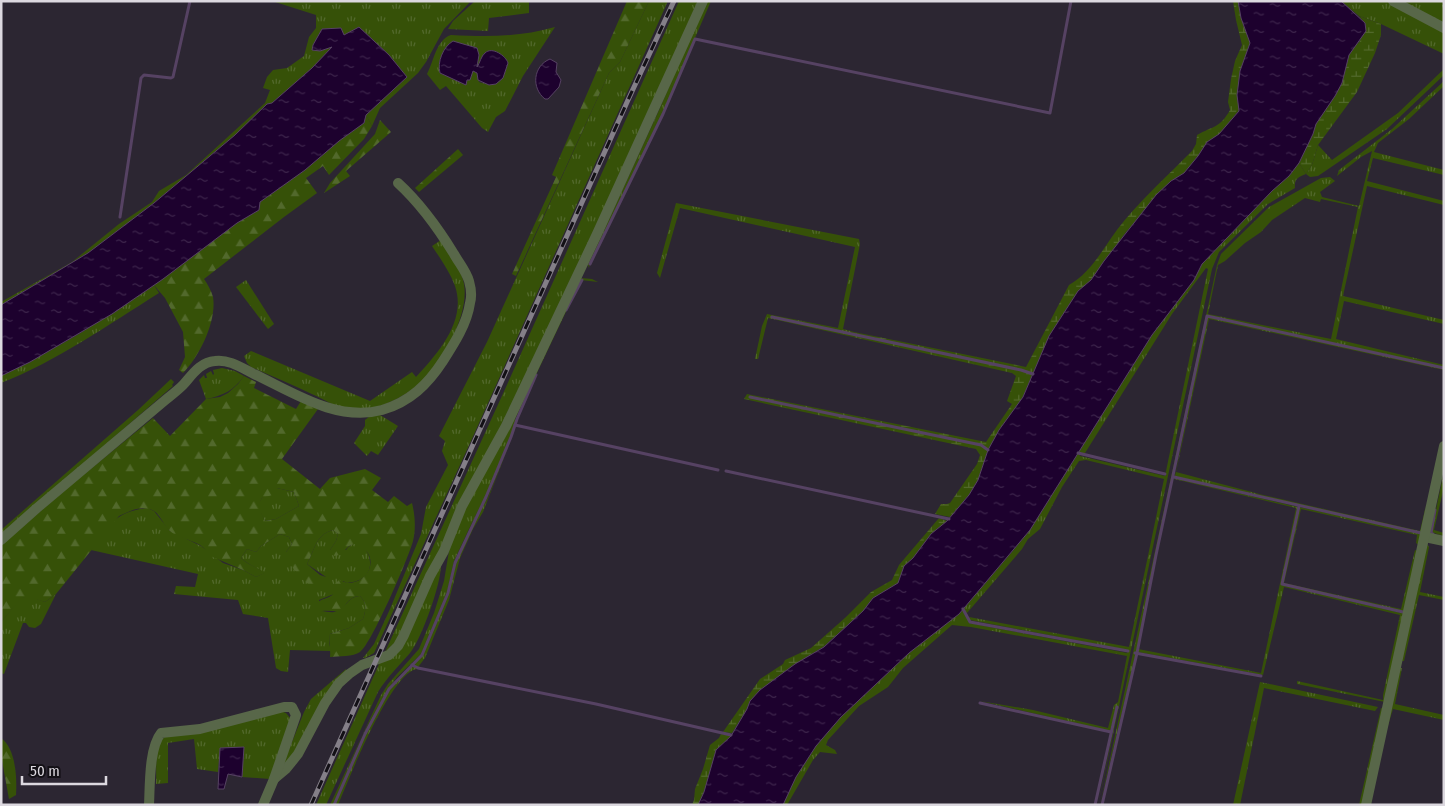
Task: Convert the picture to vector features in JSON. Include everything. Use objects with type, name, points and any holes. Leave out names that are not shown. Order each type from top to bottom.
[{"type":"street","points":[[274,779],[286,769],[298,754],[325,702],[339,683],[362,665],[389,655],[404,636],[444,551],[462,506],[506,426],[593,242],[703,1]]},
{"type":"street","points":[[1393,1],[1444,28]]},
{"type":"street","points":[[1,540],[157,408],[182,386],[200,366],[209,362],[226,361],[314,402],[345,412],[368,413],[384,409],[406,400],[420,391],[437,370],[458,337],[468,314],[471,288],[464,270],[430,217],[398,183]]},
{"type":"street","points":[[1366,805],[1444,446]]},
{"type":"street","points":[[1425,537],[1444,542]]},
{"type":"street","points":[[149,805],[154,750],[157,738],[161,733],[200,729],[284,707],[292,707],[296,715],[263,805]]},
{"type":"green space","points":[[272,1],[471,1],[444,29],[418,73],[380,108],[372,126],[366,115],[407,77],[389,55],[359,27],[344,35],[341,28],[322,29],[313,45],[320,51],[333,46],[312,68],[272,103],[267,104],[235,135],[154,203],[88,253],[1,305],[1,302],[72,262],[119,224],[152,202],[159,191],[186,175],[265,103],[270,90],[263,88],[267,77],[273,70],[287,68],[304,56],[309,37],[316,28],[316,15]]},
{"type":"green space","points":[[475,1],[529,1],[529,13],[489,18],[488,31],[448,29],[453,21]]},
{"type":"green space","points":[[627,1],[649,1],[620,62],[609,73],[516,276],[512,274],[556,177],[552,175]]},
{"type":"green space","points":[[649,1],[668,1],[374,653],[363,658],[374,644],[390,609],[421,534],[426,507],[448,465],[442,451],[445,441],[439,436],[487,342],[609,73],[620,62]]},
{"type":"green space","points":[[679,1],[701,1],[635,146],[399,639],[385,652],[506,387]]},
{"type":"green space","points":[[706,1],[711,1],[662,114],[589,268],[588,265],[660,108]]},
{"type":"green space","points":[[1233,1],[1238,1],[1241,18],[1250,43],[1240,71],[1237,95],[1239,110],[1219,135],[1207,142],[1184,173],[1171,181],[1126,232],[1091,280],[1078,292],[1059,320],[1023,397],[999,430],[988,450],[978,480],[969,495],[950,517],[935,514],[941,504],[950,503],[977,464],[980,455],[976,449],[744,399],[747,394],[986,442],[1012,404],[1007,401],[1016,376],[1012,373],[853,337],[854,332],[1026,367],[1069,285],[1086,272],[1117,229],[1192,151],[1196,144],[1197,135],[1216,126],[1230,110],[1228,102],[1231,79],[1235,61],[1242,45]]},
{"type":"green space","points":[[1341,1],[1386,1],[1444,32],[1444,54],[1381,24],[1359,16]]},
{"type":"green space","points":[[1400,1],[1444,1],[1444,25]]},
{"type":"green space","points":[[1359,16],[1381,24],[1381,35],[1375,53],[1357,92],[1318,145],[1312,165],[1306,174],[1299,163],[1316,124],[1342,83],[1349,55],[1360,41],[1365,23]]},
{"type":"green space","points":[[555,27],[523,76],[505,111],[496,117],[488,132],[482,128],[446,86],[440,90],[427,74],[442,41],[451,35],[504,36]],"holes":[[[449,44],[477,67],[484,53],[508,63],[503,78],[489,84],[479,82],[477,73],[473,71],[465,85],[440,73],[440,62]]]},
{"type":"green space","points":[[1444,69],[1444,75],[1387,129],[1318,176],[1310,177],[1306,174],[1312,165],[1318,145],[1332,160],[1398,113]]},
{"type":"green space","points":[[1444,81],[1444,86],[1409,119],[1378,143],[1374,152],[1444,170],[1444,175],[1373,158],[1367,181],[1444,201],[1444,205],[1367,186],[1343,296],[1444,320],[1444,324],[1344,301],[1336,339],[1444,365],[1444,367],[1228,321],[1444,370],[1209,319],[1176,472],[1263,495],[1420,531],[1426,505],[1420,546],[1416,543],[1417,535],[1301,509],[1284,583],[1401,609],[1415,550],[1417,551],[1385,702],[1297,684],[1297,681],[1383,700],[1400,615],[1284,587],[1263,675],[1138,652],[1138,649],[1261,673],[1296,508],[1174,478],[1298,507],[1281,585],[1401,613],[1403,612],[1282,583],[1299,507],[1421,533],[1175,476],[1207,316],[1136,653],[1100,805],[1217,265],[1221,254],[1269,207],[1321,178],[1330,177],[1335,181],[1320,192],[1322,197],[1359,206],[1372,151],[1361,157],[1337,176],[1339,170],[1392,129]],"holes":[[[1305,198],[1320,202],[1321,199],[1358,207],[1331,339],[1208,314],[1218,265],[1261,232],[1272,220]]]},
{"type":"green space","points":[[366,115],[372,126],[364,139],[329,175],[323,166],[306,178],[317,193],[204,279],[213,297],[214,306],[210,327],[201,348],[183,373],[179,370],[185,357],[183,332],[165,298],[154,285],[237,223],[259,210],[260,202],[305,170],[364,123]]},
{"type":"green space","points":[[380,120],[391,132],[346,171],[350,176],[324,193],[330,183],[375,134]]},
{"type":"green space","points":[[458,149],[463,155],[419,192],[415,188]]},
{"type":"green space","points":[[1299,163],[1306,174],[1297,179],[1295,188],[1268,204],[1219,252],[1212,269],[1098,805],[1117,706],[1110,731],[980,701],[1033,710],[1108,728],[1114,705],[1118,702],[1127,656],[952,625],[903,668],[888,687],[859,706],[828,740],[826,745],[835,750],[837,754],[820,752],[813,760],[787,805],[783,805],[796,777],[816,746],[841,717],[909,653],[959,614],[1030,530],[1152,335],[1194,280],[1202,264],[1272,191],[1289,176]],"holes":[[[1206,268],[1208,269],[1165,476],[1080,456],[1079,453],[1085,453],[1172,314]],[[1086,460],[1164,479],[1129,647],[969,617],[970,620],[1127,650],[1127,653],[969,623],[964,610],[967,613],[1022,549],[1028,539],[1040,529],[1062,487],[1079,461]]]},
{"type":"green space","points":[[676,203],[859,239],[860,244],[843,329],[854,332],[853,337],[768,318],[758,359],[755,359],[762,326],[767,314],[838,328],[855,247],[680,208],[660,278],[657,273]]},
{"type":"green space","points":[[441,240],[460,272],[464,284],[463,308],[460,320],[442,357],[427,376],[414,388],[390,402],[372,408],[344,408],[251,367],[247,363],[244,356],[251,351],[370,401],[412,372],[416,377],[433,358],[448,336],[457,312],[458,299],[455,286],[448,270],[432,246]]},
{"type":"green space","points":[[581,278],[592,279],[598,282],[581,280],[515,419],[515,425],[490,487],[454,561],[447,592],[421,654],[397,677],[387,690],[363,734],[333,805],[330,805],[381,695],[388,684],[419,649],[434,613],[444,581],[450,545],[465,509]]},
{"type":"green space","points":[[246,280],[274,324],[268,329],[236,287]]},
{"type":"green space","points":[[154,285],[159,293],[62,353],[1,383],[1,376],[79,334]]},
{"type":"green space","points":[[222,368],[235,371],[244,376],[228,392],[206,399],[199,380],[204,375],[207,378],[206,374],[211,371],[213,375],[213,370]]},
{"type":"green space","points":[[244,376],[256,382],[254,388],[296,409],[301,401],[318,409],[282,459],[320,489],[330,478],[365,469],[381,478],[372,490],[388,502],[394,496],[407,506],[412,503],[415,527],[410,550],[381,618],[360,652],[350,656],[330,657],[329,640],[330,634],[349,628],[363,619],[365,607],[364,601],[360,596],[351,599],[341,611],[318,612],[315,605],[334,593],[335,584],[339,580],[350,583],[358,581],[364,576],[370,565],[370,558],[362,547],[354,544],[349,546],[340,555],[333,556],[330,550],[338,534],[333,530],[322,535],[307,564],[320,575],[326,577],[326,582],[319,589],[309,585],[286,559],[286,552],[292,544],[289,537],[280,534],[261,546],[256,552],[247,549],[241,558],[265,573],[256,577],[208,555],[202,546],[170,531],[156,512],[145,508],[133,510],[119,516],[56,594],[45,602],[29,597],[22,598],[1,622],[1,545],[153,418],[170,436],[206,399],[220,397],[238,384]],"holes":[[[277,488],[294,492],[299,506],[276,519],[265,521],[258,506],[262,498],[276,494]]]},
{"type":"green space","points":[[171,379],[174,382],[173,386],[1,535],[1,530]]},
{"type":"green space","points":[[380,415],[398,426],[378,455],[371,451],[367,456],[354,443],[365,426],[365,420],[370,416]]},
{"type":"green space","points":[[516,427],[483,512],[460,558],[449,600],[425,658],[418,667],[414,665],[423,655],[449,593],[455,565],[471,528],[488,497]]},
{"type":"green space","points":[[1444,471],[1444,487],[1434,530],[1444,533],[1444,536],[1431,532],[1432,537],[1429,530],[1432,529]]},
{"type":"green space","points":[[277,488],[294,492],[299,506],[276,519],[265,521],[257,506],[262,498]]},
{"type":"green space","points":[[147,508],[154,511],[170,531],[201,546],[223,563],[256,577],[264,573],[241,558],[247,549],[256,552],[261,546],[280,534],[289,537],[292,544],[286,552],[306,582],[326,577],[307,564],[322,535],[333,530],[338,534],[330,550],[346,550],[353,544],[359,545],[365,549],[369,556],[370,565],[367,573],[360,580],[347,583],[343,581],[334,594],[319,600],[321,611],[333,612],[353,598],[360,596],[364,601],[365,607],[363,619],[349,628],[330,634],[329,643],[331,651],[290,650],[288,672],[281,671],[276,668],[268,618],[243,614],[238,600],[174,594],[176,586],[195,587],[198,574],[91,550],[108,527],[120,516]]},
{"type":"green space","points":[[939,518],[947,521],[931,534],[913,558],[904,566],[898,583],[873,598],[863,611],[823,647],[795,664],[760,690],[750,701],[732,733],[723,732],[760,679],[783,664],[785,660],[811,648],[871,592],[892,580],[899,565]]},
{"type":"green space","points":[[1427,544],[1429,547],[1420,592],[1444,597],[1444,600],[1419,595],[1404,661],[1400,661]]},
{"type":"green space","points":[[441,565],[438,585],[425,624],[415,646],[378,692],[326,805],[316,805],[380,662],[389,659]]},
{"type":"green space","points":[[56,594],[41,624],[35,628],[23,623],[4,674],[1,673],[1,622],[21,598],[29,596],[45,602]]},
{"type":"green space","points":[[412,666],[418,669],[408,674],[396,687],[384,706],[361,751],[338,805],[334,805],[366,730],[386,694]]},
{"type":"green space","points":[[1398,668],[1402,668],[1395,704],[1444,715],[1444,720],[1393,709],[1385,735]]},
{"type":"green space","points":[[346,669],[346,673],[295,751],[282,767],[311,699]]},
{"type":"green space","points":[[1260,682],[1378,707],[1375,711],[1264,688],[1240,805],[1233,805]]},
{"type":"green space","points":[[1381,708],[1385,709],[1363,805],[1359,805]]},
{"type":"green space","points":[[281,711],[286,713],[291,719],[270,779],[242,777],[244,747],[220,748],[218,772],[197,769],[194,739],[168,743],[168,783],[156,784],[157,751],[166,736]]},
{"type":"green space","points":[[721,734],[731,736],[716,750],[704,792],[698,805],[692,805],[695,789],[710,745]]},
{"type":"green space","points":[[1,738],[10,749],[16,772],[16,795],[9,799],[1,755]]},
{"type":"water","points":[[1238,1],[1341,1],[1365,23],[1366,31],[1349,55],[1342,83],[1316,124],[1299,163],[1289,176],[1272,191],[1202,264],[1194,280],[1152,335],[1030,530],[959,614],[909,653],[841,717],[816,746],[796,777],[783,805],[698,805],[704,792],[716,750],[731,736],[750,701],[760,690],[795,664],[824,647],[863,611],[873,598],[898,583],[904,566],[913,558],[931,534],[947,521],[969,495],[978,480],[988,450],[999,430],[1023,397],[1049,336],[1078,291],[1091,280],[1156,195],[1171,181],[1184,173],[1207,142],[1219,134],[1239,111],[1237,95],[1240,71],[1250,43],[1241,18]]},
{"type":"water","points":[[359,27],[389,55],[407,77],[366,115],[364,123],[305,170],[260,202],[259,210],[237,223],[163,279],[112,314],[30,362],[1,376],[1,305],[88,253],[154,203],[235,135],[267,104],[272,103],[312,68],[332,47],[320,51],[312,50],[322,29],[341,28],[344,35]]},
{"type":"water","points":[[453,41],[477,48],[479,55],[477,67],[482,56],[488,51],[495,51],[502,55],[508,63],[503,78],[496,84],[489,85],[478,80],[477,73],[473,71],[466,85],[440,73],[439,64],[442,55],[446,47]]},
{"type":"water","points":[[550,59],[557,63],[556,72],[561,80],[559,87],[548,99],[545,99],[537,89],[536,78],[540,67]]},
{"type":"water","points":[[244,747],[242,777],[228,774],[224,789],[218,789],[220,748]]},
{"type":"waterway","points":[[120,217],[141,78],[144,75],[173,77],[190,1]]},
{"type":"waterway","points":[[590,264],[663,114],[695,39],[1050,113],[1071,1]]},
{"type":"waterway","points":[[566,310],[582,280]]},
{"type":"waterway","points":[[1102,805],[1137,653],[1207,316],[1444,368]]},
{"type":"waterway","points":[[772,317],[1033,374]]},
{"type":"waterway","points":[[334,805],[365,734],[389,689],[422,655],[448,593],[455,563],[486,497],[536,375]]},
{"type":"waterway","points":[[750,397],[981,445],[988,450]]},
{"type":"waterway","points":[[515,425],[718,470]]},
{"type":"waterway","points":[[1078,453],[1165,474]]},
{"type":"waterway","points":[[726,471],[949,519]]},
{"type":"waterway","points":[[1174,477],[1421,533]]},
{"type":"waterway","points":[[1299,506],[1282,584],[1403,612]]},
{"type":"waterway","points":[[1433,534],[1431,533],[1435,510]]},
{"type":"waterway","points":[[963,609],[970,622],[1128,651]]},
{"type":"waterway","points":[[1135,653],[1261,676]]},
{"type":"waterway","points":[[412,665],[418,668],[596,704],[731,735]]},
{"type":"waterway","points":[[980,703],[1111,732]]},
{"type":"waterway","points":[[1095,805],[1117,707]]},
{"type":"railway","points":[[311,805],[674,1]]}]
